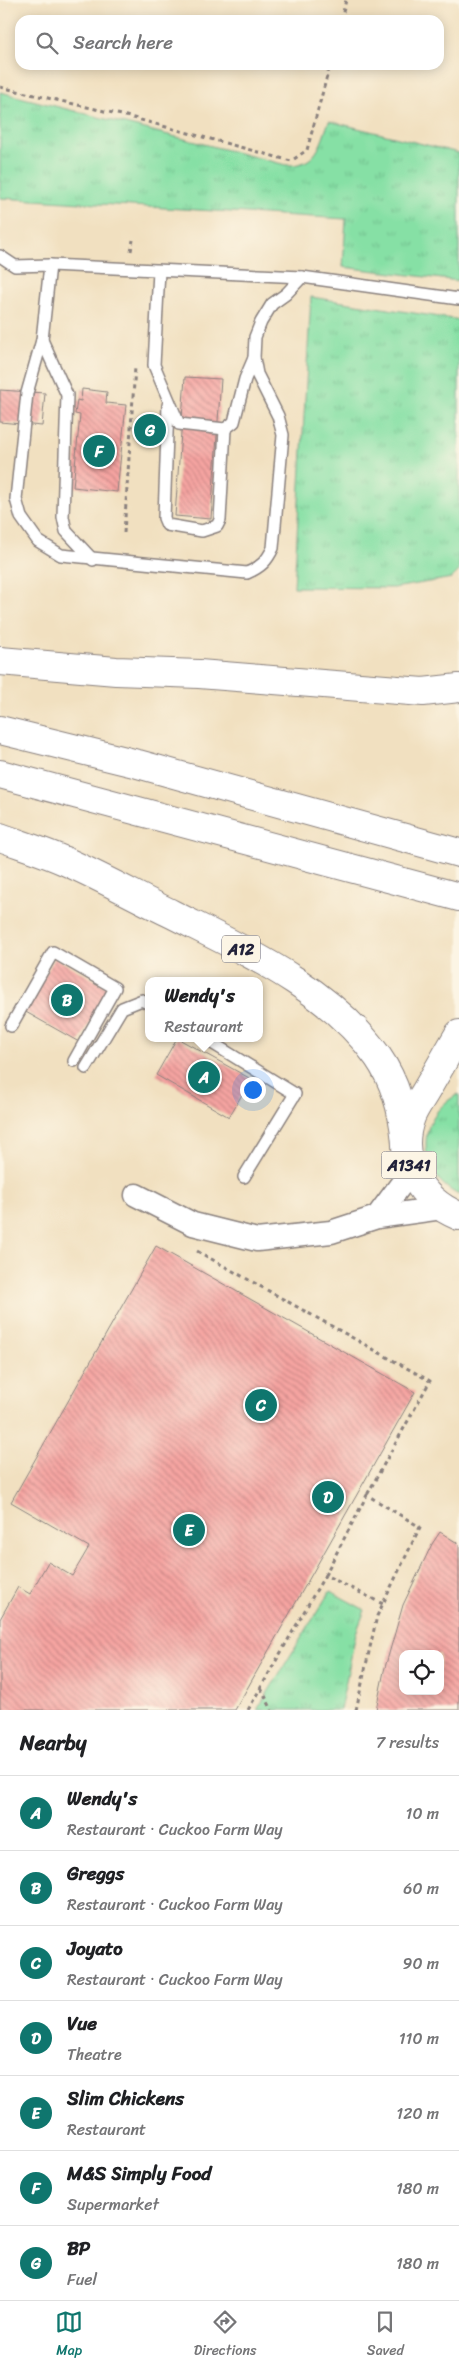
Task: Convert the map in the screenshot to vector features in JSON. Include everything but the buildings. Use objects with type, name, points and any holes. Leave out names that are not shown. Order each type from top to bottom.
[{"type":"main road","points":[[0,661],[116,672],[209,674],[423,692],[459,688]]},
{"type":"main road","points":[[0,730],[138,764],[459,853]]},
{"type":"main road","points":[[0,774],[459,897]]},
{"type":"main road","name":"A12","points":[[0,837],[67,862],[242,949],[309,991],[337,1014],[378,1057],[398,1095],[403,1115],[406,1142]]},
{"type":"main road","name":"A1341","points":[[450,1212],[427,1196],[411,1171],[406,1142],[410,1118],[459,1034]]},
{"type":"main road","name":"A1341","points":[[423,1096],[437,1082],[459,1072]]},
{"type":"street","points":[[377,1217],[411,1171]]},
{"type":"street","points":[[136,1195],[193,1224],[257,1240],[331,1232],[377,1217],[450,1212]]},
{"type":"lane","points":[[0,256],[12,264],[302,277],[459,299]]},
{"type":"lane","points":[[0,272],[12,264]]},
{"type":"lane","points":[[50,265],[42,340],[27,394],[16,499],[21,517],[38,541],[61,555],[93,560],[247,573],[259,568],[268,559],[273,548],[283,434],[278,416],[257,374],[254,358],[255,337],[261,322],[272,304],[286,294],[302,277]]},
{"type":"lane","points":[[159,271],[154,365],[168,393],[174,415],[179,424],[225,429],[234,422],[245,379],[254,358]]},
{"type":"lane","points":[[42,340],[67,395],[63,516],[66,531],[93,560]]},
{"type":"lane","points":[[168,393],[164,518],[167,525],[202,531],[217,526],[220,520],[225,429]]},
{"type":"lane","points":[[11,1026],[53,952],[115,988],[74,1061]]},
{"type":"lane","points":[[86,1068],[122,1008],[142,1000],[145,1002]]},
{"type":"lane","points":[[210,1042],[295,1094],[244,1177]]},
{"type":"path","points":[[342,15],[346,0]]},
{"type":"path","points":[[0,87],[126,116],[291,161],[308,150],[329,70]]},
{"type":"path","points":[[131,256],[132,240]]},
{"type":"path","points":[[124,533],[135,366]]},
{"type":"path","points":[[193,1224],[187,1245],[430,1380],[325,1575],[248,1710]]},
{"type":"path","points":[[356,1710],[371,1642],[383,1604],[420,1527],[367,1495]]},
{"type":"path","points":[[325,1575],[383,1604]]},
{"type":"path","points":[[261,1688],[272,1710]]},
{"type":"green space","points":[[0,92],[286,165],[305,162],[316,153],[329,121],[459,153],[459,281],[343,267],[346,219],[0,198]]},
{"type":"green space","points":[[311,297],[459,320],[459,571],[452,578],[394,588],[294,587]]},
{"type":"green space","points":[[459,1094],[459,1195],[445,1186],[435,1173],[428,1160],[426,1145],[428,1130],[434,1116],[444,1104]]},
{"type":"green space","points":[[330,1591],[365,1610],[356,1633],[340,1710],[257,1710]]},
{"type":"place","name":"BP","points":[[150,430]]},
{"type":"place","name":"M&S Simply Food","points":[[99,451]]},
{"type":"place","name":"Greggs","points":[[67,1000]]},
{"type":"place","name":"Wendy's","points":[[204,1077]]},
{"type":"place","name":"Joyato","points":[[261,1405]]},
{"type":"place","name":"Vue","points":[[328,1497]]},
{"type":"place","name":"Slim Chickens","points":[[189,1530]]}]
